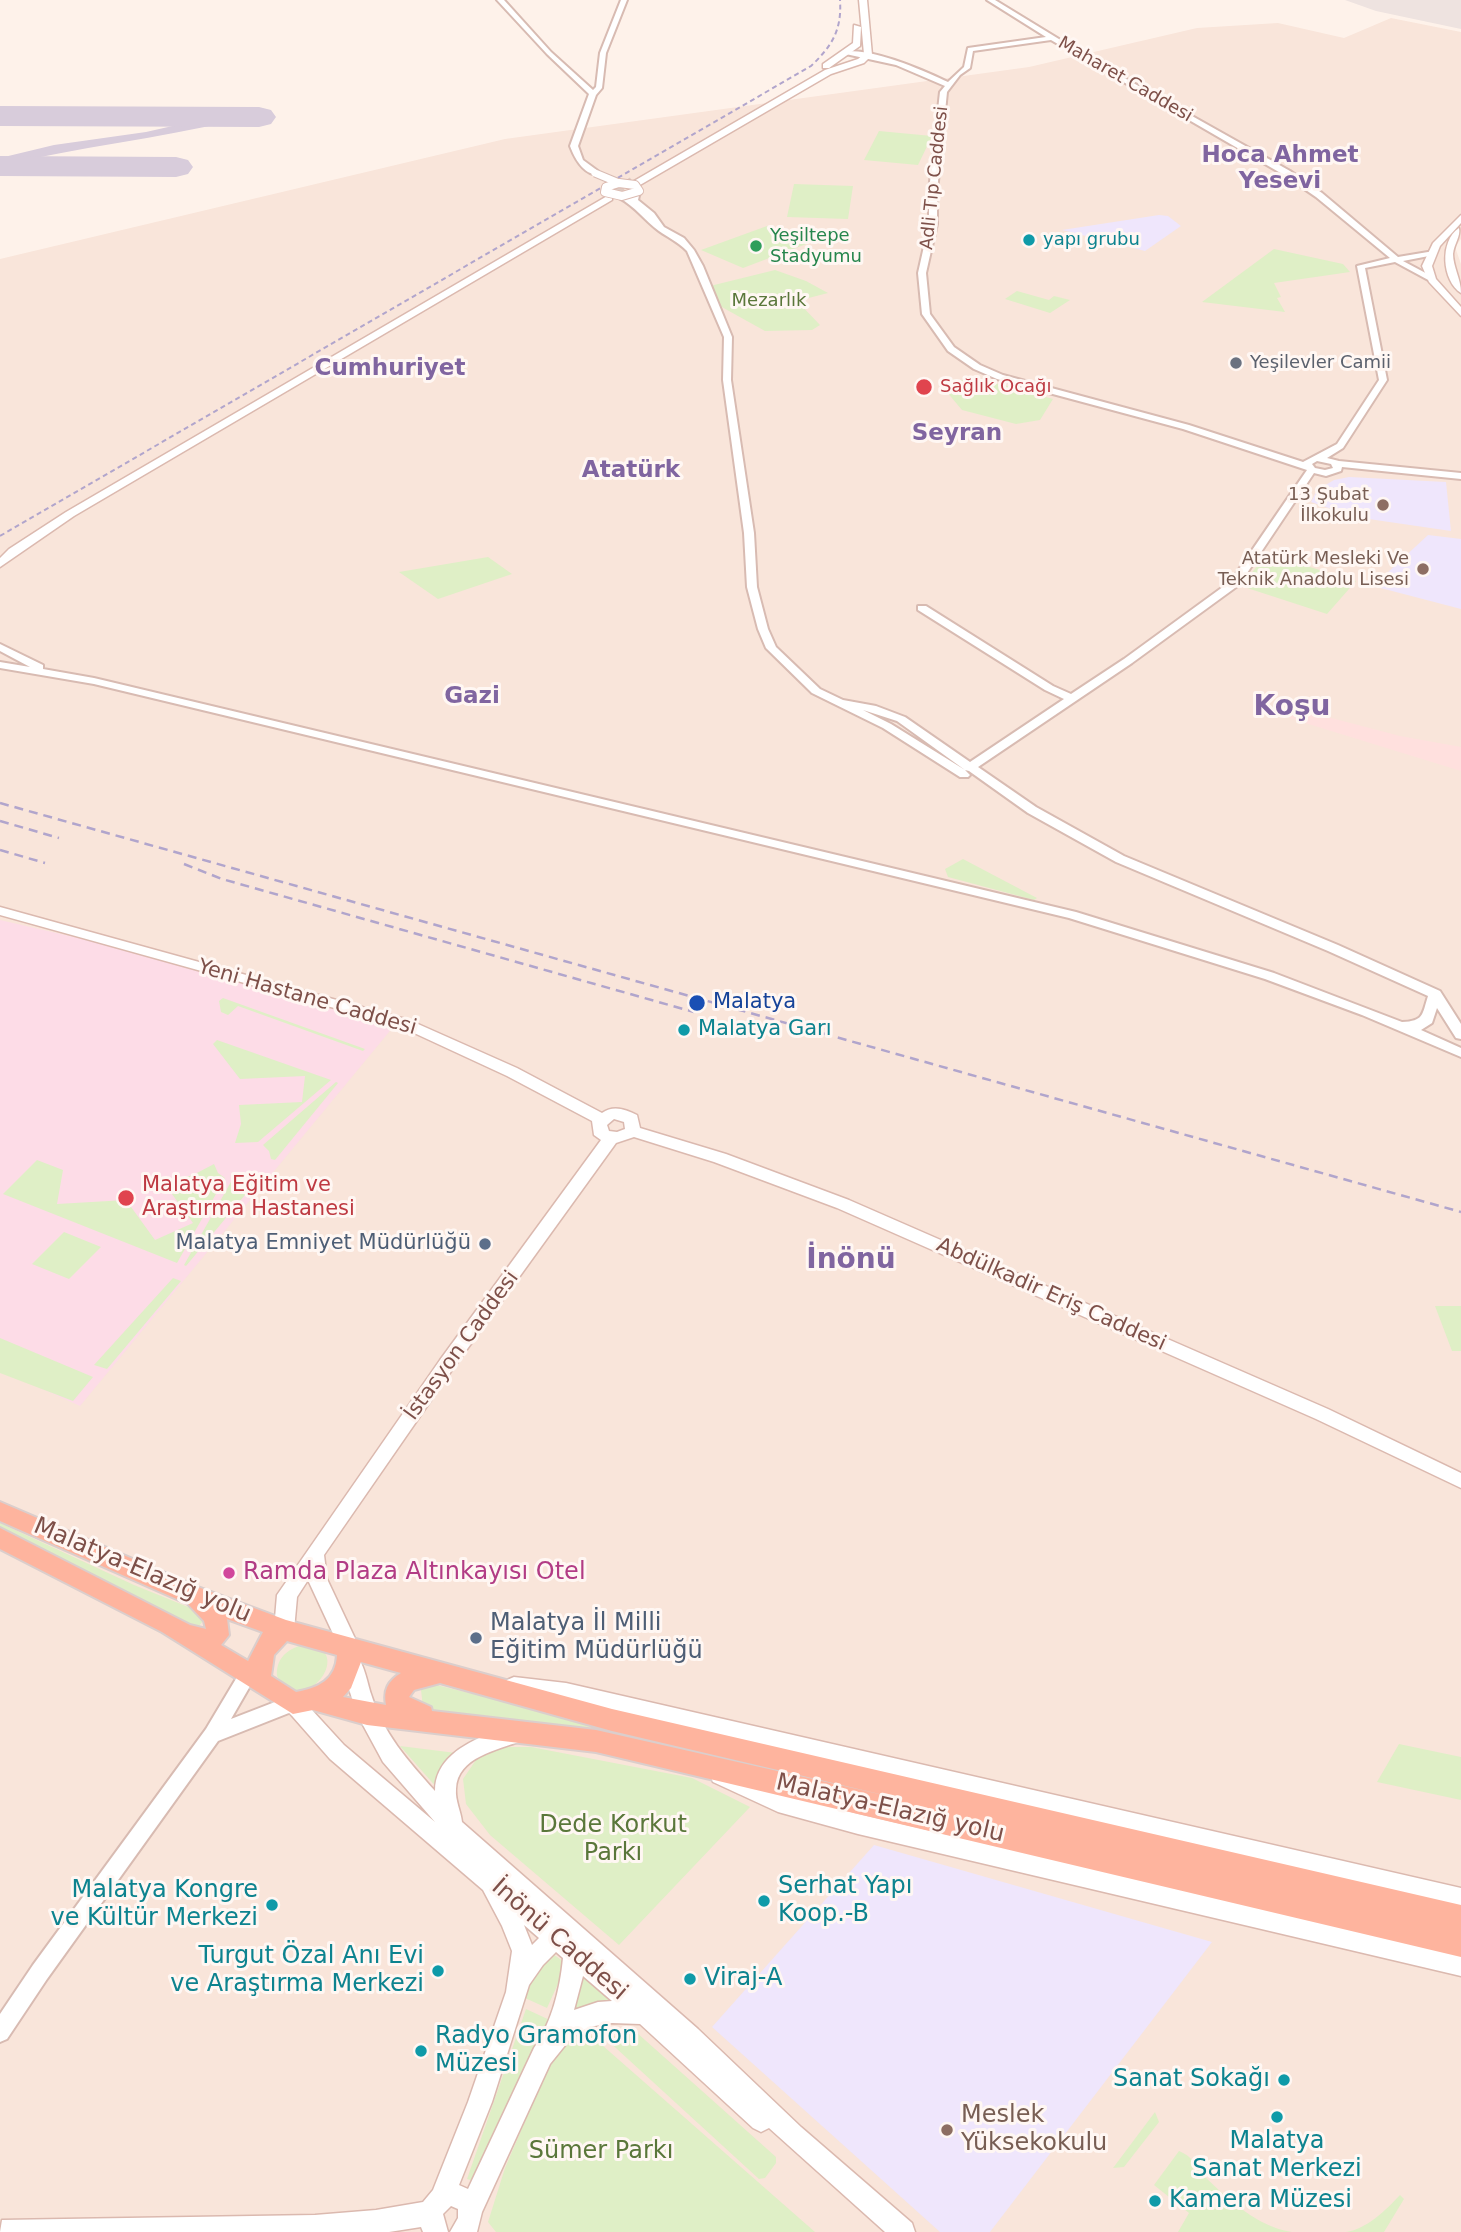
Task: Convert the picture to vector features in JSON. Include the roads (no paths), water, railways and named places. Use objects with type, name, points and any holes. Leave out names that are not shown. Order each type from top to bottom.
[{"type":"highway","name":"Malatya-Elazığ yolu","points":[[0,1511],[190,1594],[349,1654],[441,1673],[625,1724],[1461,1918]]},
{"type":"highway","name":"Malatya-Elazığ yolu","points":[[0,1538],[170,1625],[304,1701],[366,1714],[596,1741],[911,1812],[1461,1944]]},
{"type":"highway","points":[[170,1625],[196,1638],[209,1640],[217,1635],[219,1627],[216,1617],[190,1594]]},
{"type":"highway","points":[[255,1671],[275,1635],[284,1630]]},
{"type":"highway","points":[[304,1701],[338,1686],[346,1674],[349,1654]]},
{"type":"highway","points":[[441,1673],[407,1681],[396,1692],[395,1697],[405,1709],[443,1723]]},
{"type":"main road","points":[[0,556],[48,522],[611,194],[637,183],[757,115],[763,108],[857,44],[855,0]]},
{"type":"main road","points":[[0,564],[13,551],[70,514],[505,256],[593,210],[620,183],[637,183],[828,72],[864,58],[863,0]]},
{"type":"main road","points":[[1461,218],[1445,233],[1427,266],[1432,280],[1461,313]]},
{"type":"main road","points":[[1461,229],[1449,245],[1448,258],[1461,290]]},
{"type":"main road","points":[[1431,257],[1448,258]]},
{"type":"main road","name":"Yeni Hastane Caddesi","points":[[0,911],[404,1023],[512,1072],[601,1119]]},
{"type":"main road","points":[[616,1114],[627,1116],[634,1122],[633,1130],[625,1137],[611,1138],[599,1131],[601,1119],[616,1114]]},
{"type":"main road","name":"Abdülkadir Eriş Caddesi","points":[[633,1130],[720,1158],[843,1204],[1322,1414],[1460,1480]]},
{"type":"main road","name":"İstasyon Caddesi","points":[[284,1630],[287,1595],[314,1554],[446,1365],[611,1138]]},
{"type":"main road","points":[[314,1554],[317,1579],[349,1654],[366,1714],[390,1755],[457,1832],[569,1943],[690,2038],[793,2135],[903,2232]]},
{"type":"main road","points":[[497,1689],[516,1686],[566,1692],[1461,1898]]},
{"type":"main road","name":"İnönü Caddesi","points":[[304,1701],[337,1752],[484,1877],[569,1943],[889,2232]]},
{"type":"main road","points":[[457,1832],[444,1805],[444,1780],[460,1758],[487,1741],[528,1732]]},
{"type":"main road","points":[[702,1766],[778,1802],[858,1824],[1461,1965]]},
{"type":"main road","points":[[484,1877],[511,1920],[523,1951],[517,1990]]},
{"type":"main road","points":[[436,2214],[480,2102],[517,1990],[530,1962],[543,1948],[569,1943]]},
{"type":"main road","points":[[468,2225],[542,2056],[553,2038],[571,1987],[569,1943]]},
{"type":"main road","points":[[553,2038],[579,2017],[594,2013],[617,2010],[645,2014]]},
{"type":"main road","points":[[2,2232],[315,2227],[436,2214],[451,2194],[467,2201],[468,2225]]},
{"type":"street","points":[[500,0],[593,94]]},
{"type":"street","points":[[624,0],[603,53],[599,88],[593,94],[574,146],[580,161],[595,173],[611,194],[645,211]]},
{"type":"street","name":"Maharet Caddesi","points":[[990,0],[1050,38],[1289,174],[1403,265],[1432,280]]},
{"type":"street","name":"Adli Tıp Caddesi","points":[[1050,38],[970,49],[967,68],[944,92],[933,191],[933,224],[922,273],[926,314],[951,349],[977,367],[1000,377],[1186,427],[1266,453],[1312,463],[1461,477]]},
{"type":"street","points":[[841,55],[899,65],[950,86]]},
{"type":"street","points":[[595,173],[620,183]]},
{"type":"street","points":[[637,183],[634,200],[662,229],[681,240],[690,250],[728,337],[727,380],[749,533],[752,587],[762,629],[771,648],[816,691],[887,726],[1120,859],[1333,948],[1435,994],[1458,1032],[1433,1040]]},
{"type":"street","points":[[1362,270],[1394,258],[1431,257]]},
{"type":"street","points":[[1362,270],[1403,265],[1431,257]]},
{"type":"street","points":[[1337,465],[1340,448],[1383,380],[1362,270]]},
{"type":"street","points":[[966,772],[1128,661],[1235,583],[1304,484],[1312,463],[1340,448]]},
{"type":"street","name":"Adli Tıp Caddesi","points":[[1312,463],[1326,473],[1337,465]]},
{"type":"street","points":[[1304,484],[1326,473]]},
{"type":"street","points":[[922,608],[1049,688],[1072,698]]},
{"type":"street","points":[[0,647],[52,674]]},
{"type":"street","points":[[0,665],[224,712],[1072,915],[1220,960],[1461,1053]]},
{"type":"street","points":[[1396,1026],[1418,1026],[1427,1020],[1435,994]]},
{"type":"street","points":[[0,2032],[255,1671]]},
{"type":"street","points":[[212,1735],[304,1701]]},
{"type":"tunnel","points":[[605,197],[632,181]]},
{"type":"railway","points":[[0,536],[811,66],[834,37],[839,20],[840,0]]},
{"type":"railway","points":[[0,803],[1461,1212]]},
{"type":"railway","points":[[0,821],[59,838]]},
{"type":"railway","points":[[0,850],[45,863]]},
{"type":"railway","points":[[184,864],[222,879],[694,1012]]},
{"type":"place","name":"yapı grubu","points":[[1029,240]]},
{"type":"place","name":"Yeşiltepe Stadyumu","points":[[756,246]]},
{"type":"place","name":"Yeşilevler Camii","points":[[1236,363]]},
{"type":"place","name":"Sağlık Ocağı","points":[[924,387]]},
{"type":"place","name":"13 Şubat İlkokulu","points":[[1383,505]]},
{"type":"place","name":"Atatürk Mesleki Ve Teknik Anadolu Lisesi","points":[[1423,569]]},
{"type":"place","name":"Malatya","points":[[697,1003]]},
{"type":"place","name":"Malatya Garı","points":[[684,1030]]},
{"type":"place","name":"Malatya Eğitim ve Araştırma Hastanesi","points":[[126,1198]]},
{"type":"place","name":"Malatya Emniyet Müdürlüğü","points":[[485,1244]]},
{"type":"place","name":"Ramda Plaza Altınkayısı Otel","points":[[229,1573]]},
{"type":"place","name":"Malatya İl Milli Eğitim Müdürlüğü","points":[[476,1638]]},
{"type":"place","name":"Serhat Yapı Koop.-B","points":[[764,1901]]},
{"type":"place","name":"Malatya Kongre ve Kültür Merkezi","points":[[272,1905]]},
{"type":"place","name":"Turgut Özal Anı Evi ve Araştırma Merkezi","points":[[438,1971]]},
{"type":"place","name":"Viraj-A","points":[[690,1979]]},
{"type":"place","name":"Radyo Gramofon Müzesi","points":[[421,2051]]},
{"type":"place","name":"Sanat Sokağı","points":[[1284,2080]]},
{"type":"place","name":"Malatya Sanat Merkezi","points":[[1277,2117]]},
{"type":"place","name":"Meslek Yüksekokulu","points":[[947,2130]]},
{"type":"place","name":"Kamera Müzesi","points":[[1155,2201]]},
{"type":"district","name":"Hoca Ahmet Yesevi","points":[[1280,169]]},
{"type":"district","name":"Cumhuriyet","points":[[390,369]]},
{"type":"district","name":"Seyran","points":[[957,434]]},
{"type":"district","name":"Atatürk","points":[[631,471]]},
{"type":"district","name":"Gazi","points":[[472,697]]},
{"type":"district","name":"Koşu","points":[[1292,708]]},
{"type":"district","name":"İnönü","points":[[851,1261]]},
{"type":"park label","name":"Mezarlık","points":[[769,301]]},
{"type":"park label","name":"Dede Korkut Parkı","points":[[613,1840]]},
{"type":"park label","name":"Sümer Parkı","points":[[601,2152]]}]
